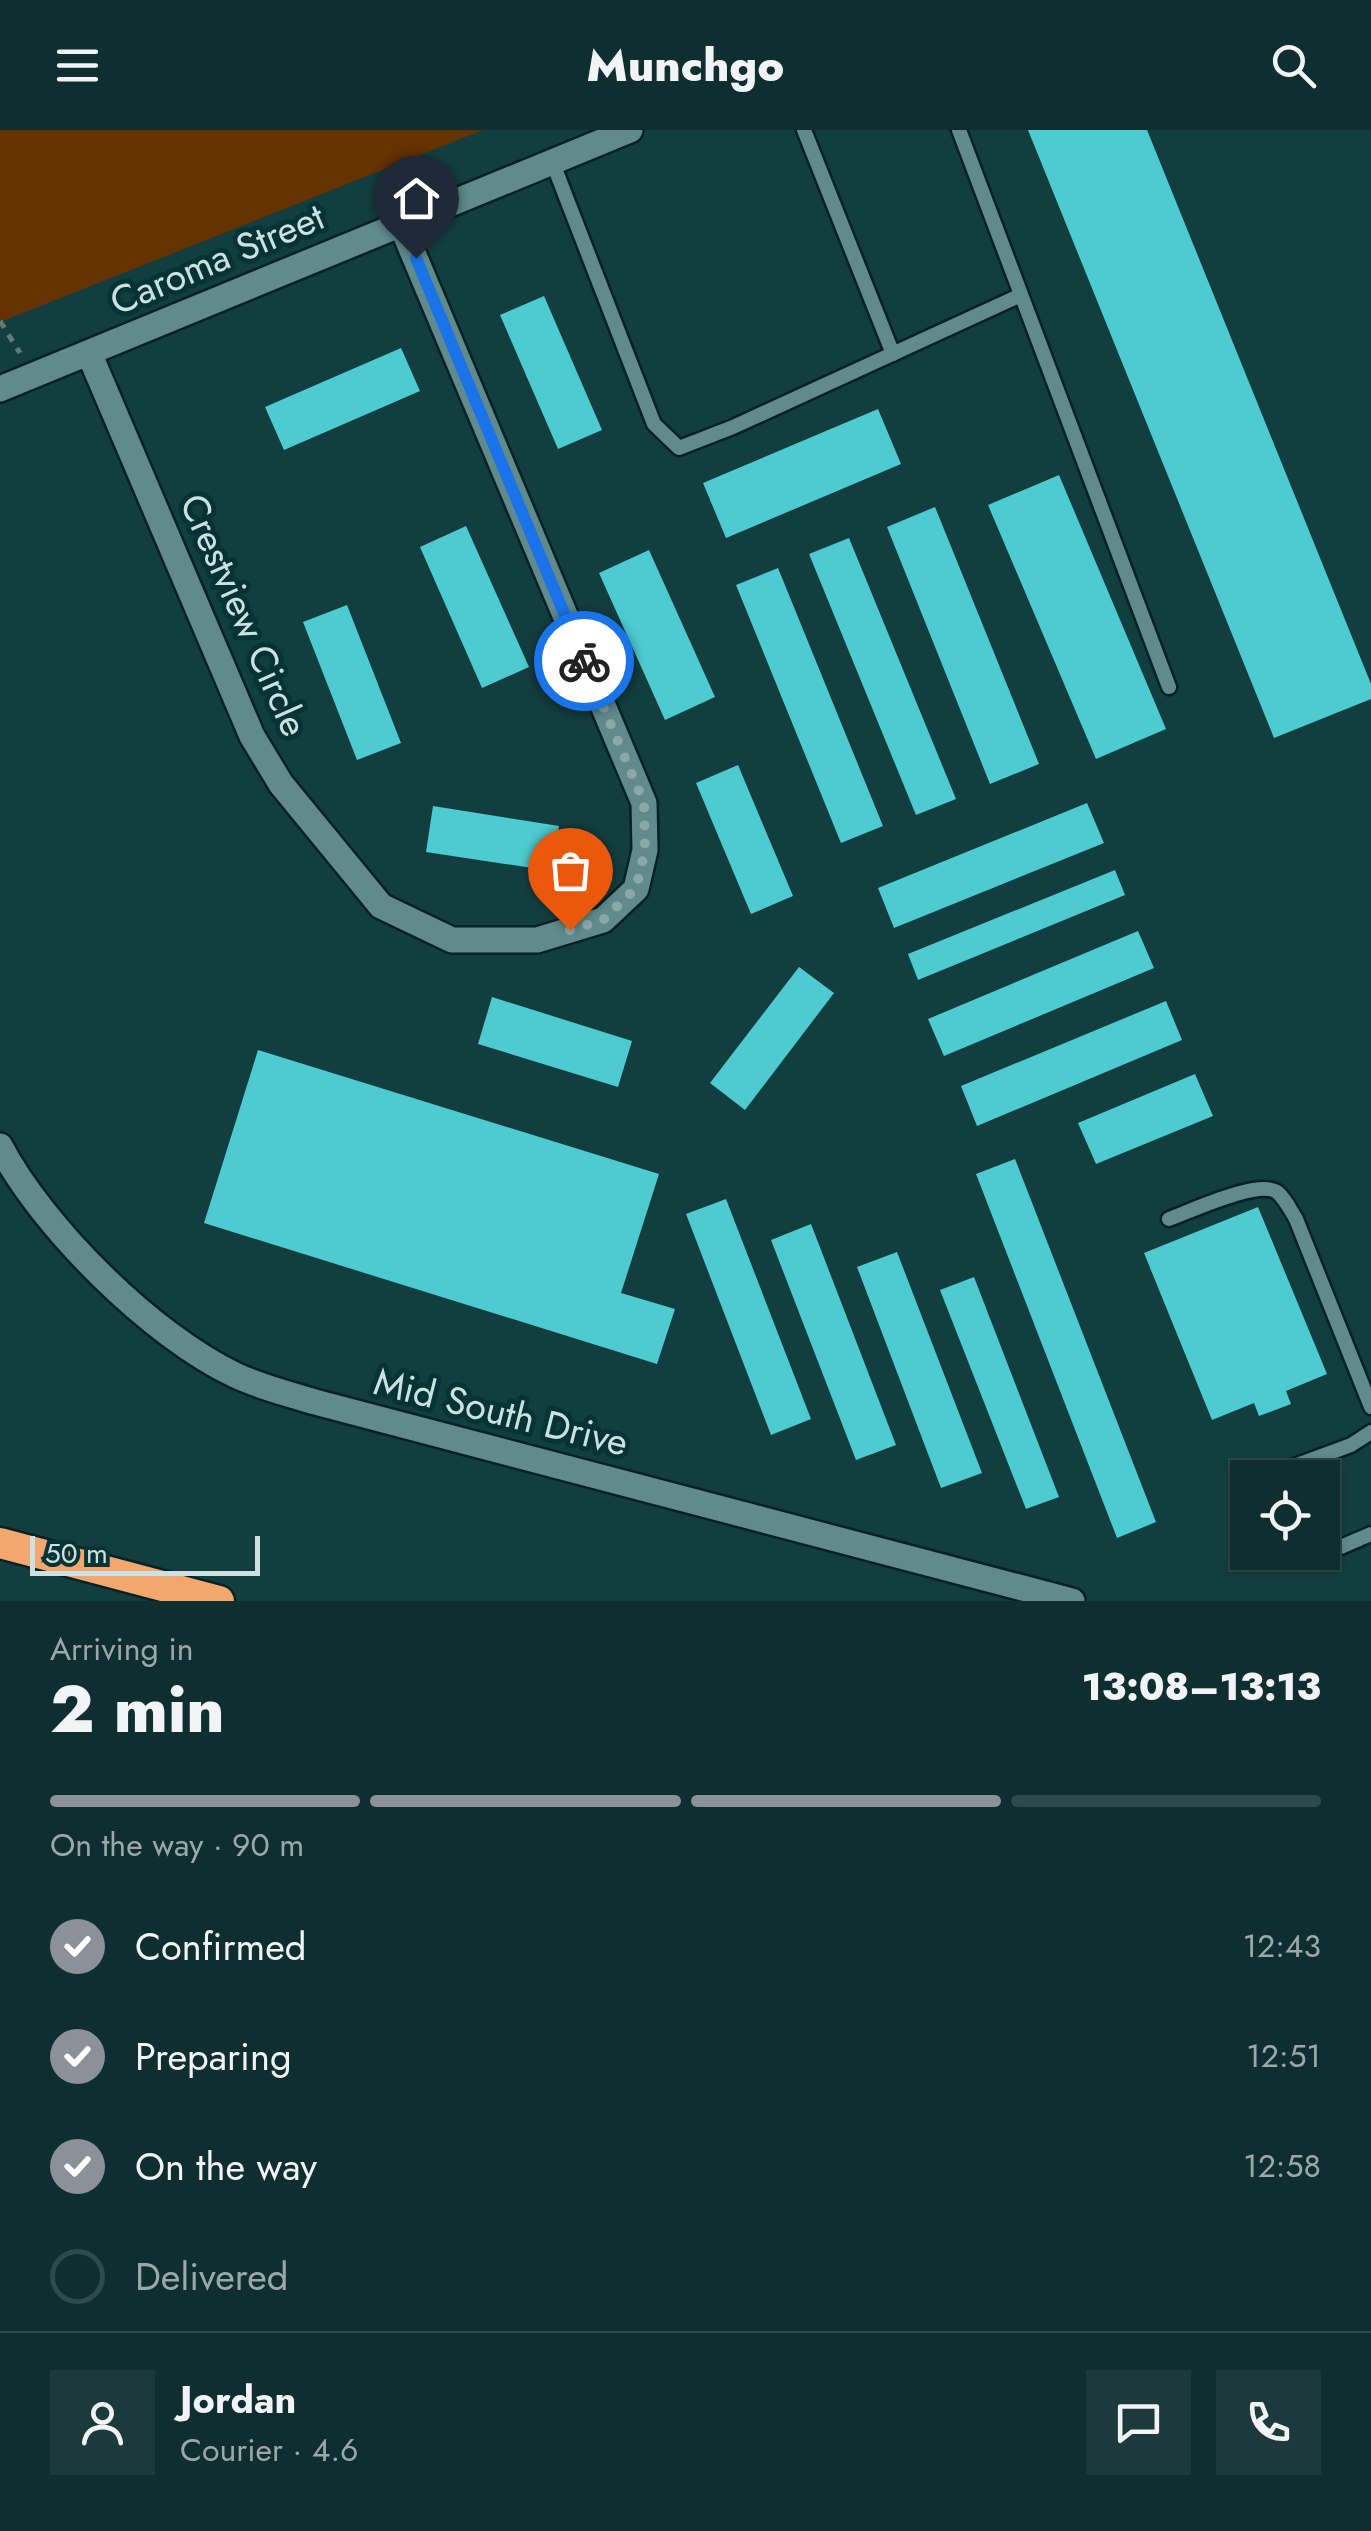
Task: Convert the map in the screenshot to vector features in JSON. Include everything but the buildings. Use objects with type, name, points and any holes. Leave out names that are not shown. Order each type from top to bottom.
[{"type":"highway","points":[[0,1542],[219,1601]]},
{"type":"street","name":"Caroma Street","points":[[0,389],[630,130]]},
{"type":"street","name":"Crestview Circle","points":[[89,353],[252,736],[281,784],[380,906],[452,940],[537,940],[603,920],[636,888],[645,850],[644,803],[400,222]]},
{"type":"street","name":"Mid South Drive","points":[[0,1146],[34,1201],[83,1255],[180,1342],[234,1375],[315,1402],[1072,1601]]},
{"type":"lane","points":[[804,130],[893,354]]},
{"type":"lane","points":[[958,130],[1169,687]]},
{"type":"lane","points":[[552,161],[654,424],[679,448],[734,427],[1021,295]]},
{"type":"lane","points":[[1169,1218],[1251,1190],[1267,1188],[1279,1193],[1296,1219],[1371,1407]]},
{"type":"lane","points":[[1312,1460],[1351,1446],[1371,1432]]},
{"type":"lane","points":[[1340,1546],[1371,1534]]},
{"type":"path","points":[[0,321],[20,353]]},
{"type":"shaded area","points":[[0,130],[483,130],[0,322]]},
{"type":"way so far","points":[[570,930],[603,920],[636,888],[645,850],[644,803],[584,661]]},
{"type":"route","points":[[416,258],[584,661]]}]
